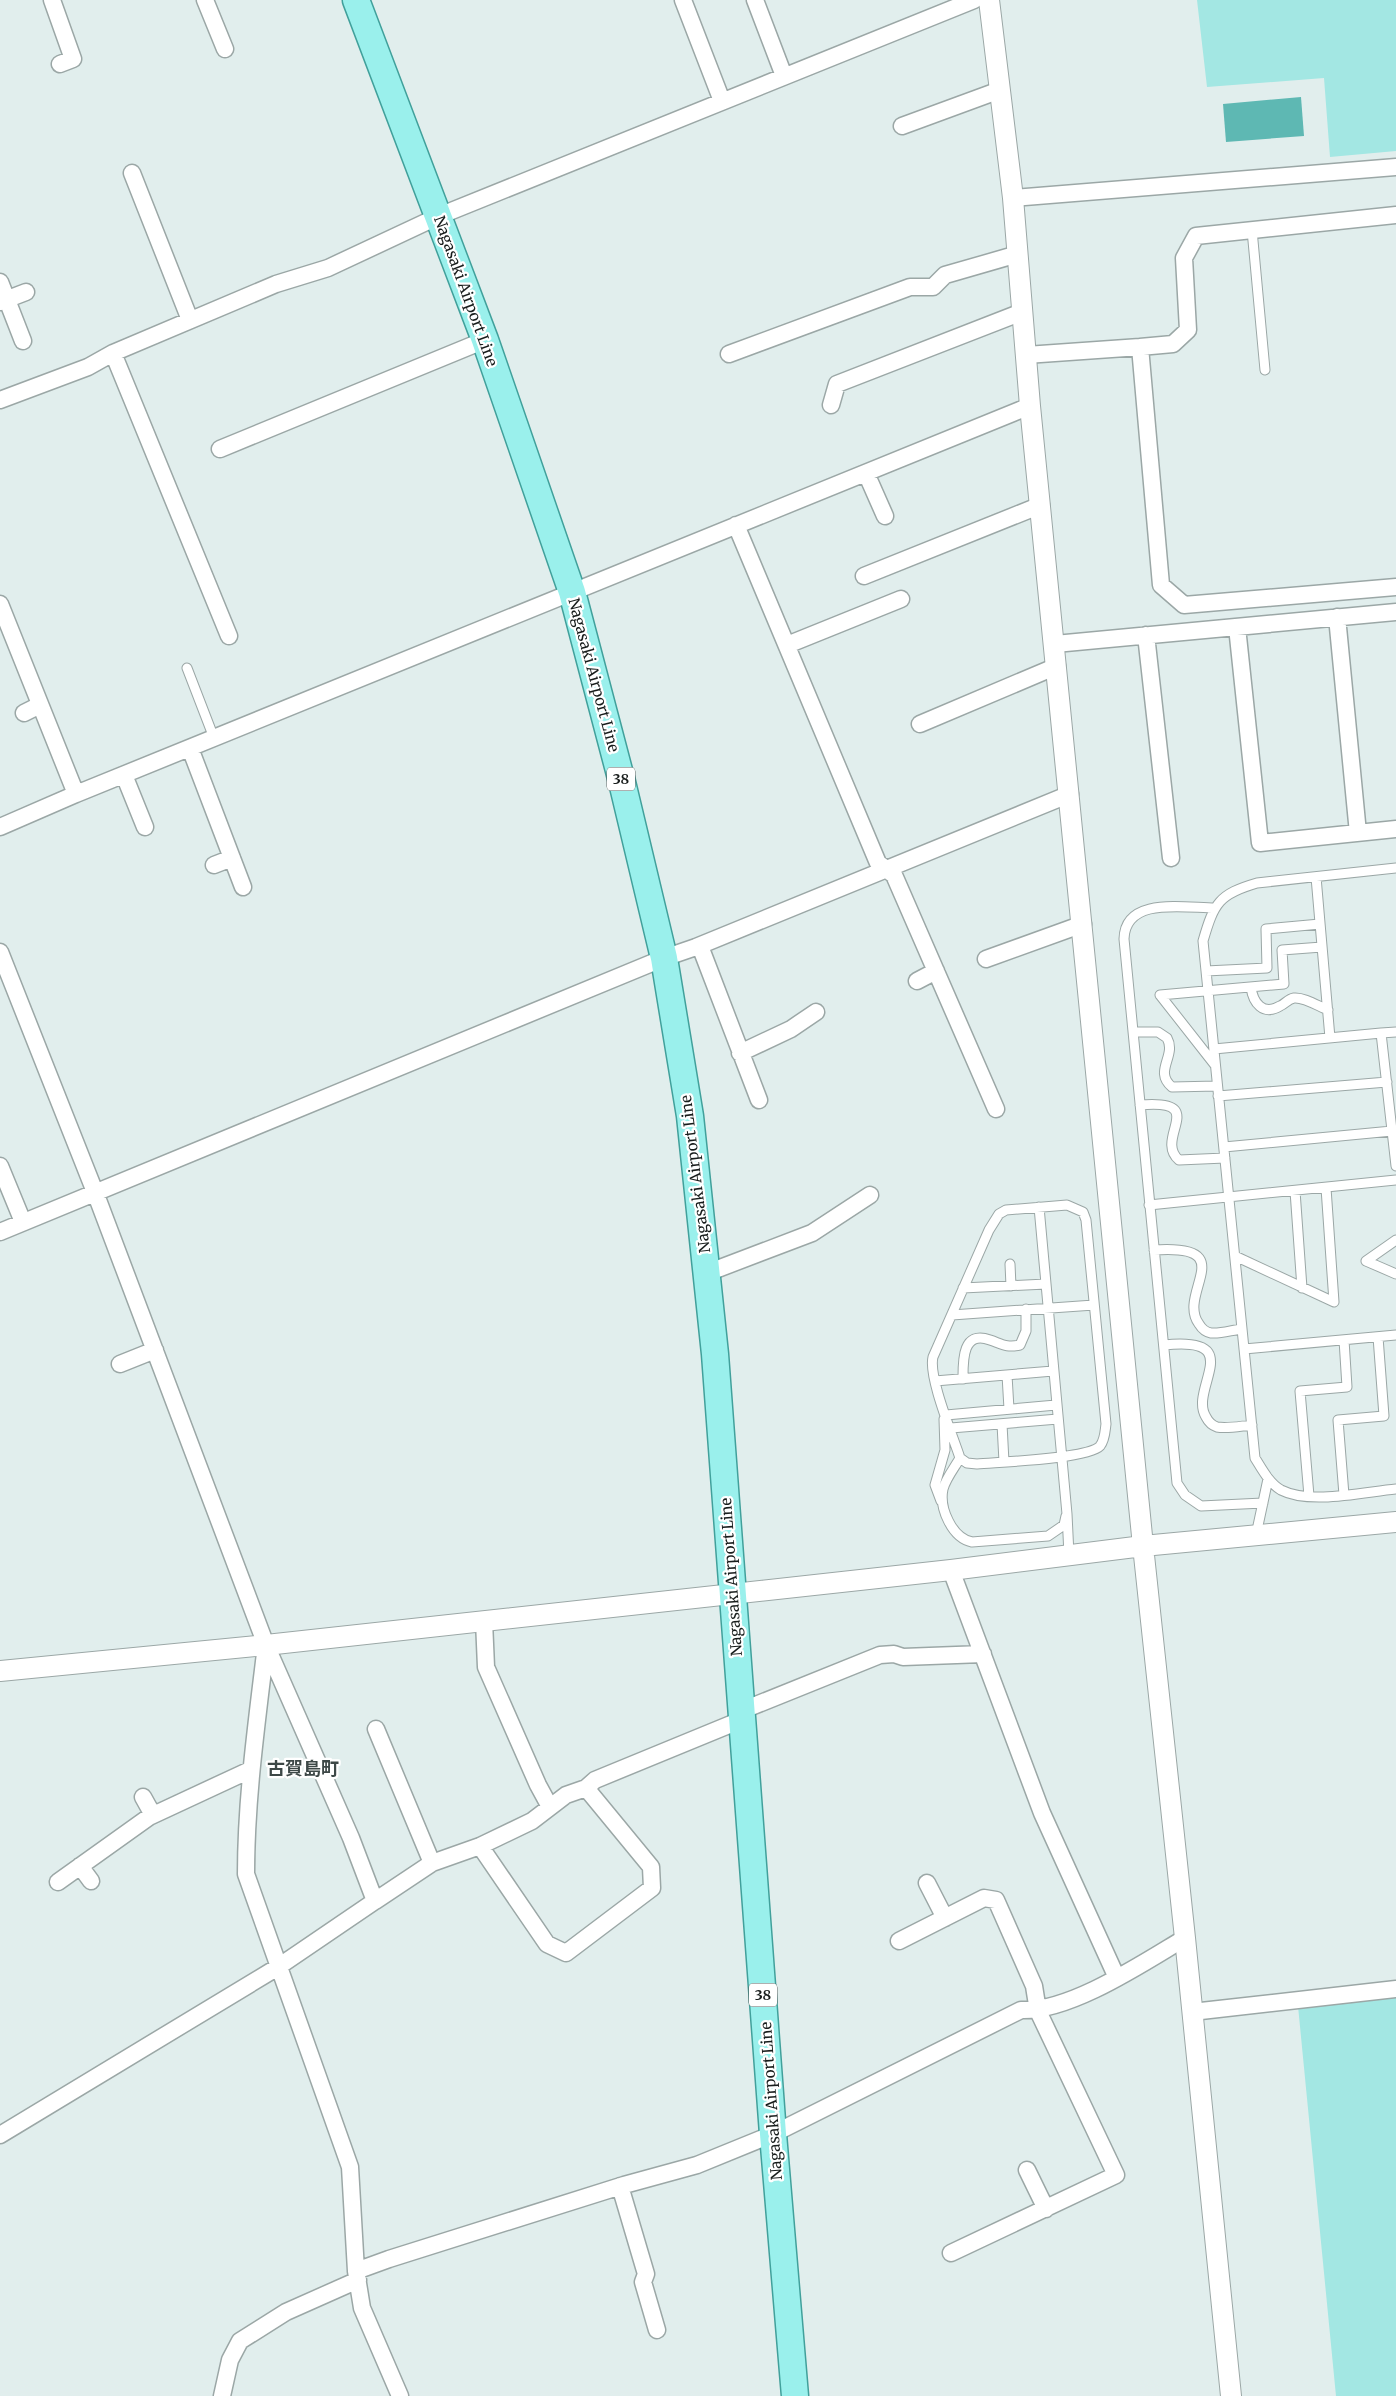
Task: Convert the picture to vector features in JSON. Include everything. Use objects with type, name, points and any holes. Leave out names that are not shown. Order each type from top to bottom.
[{"type":"main road","name":"Nagasaki Airport Line","points":[[356,0],[485,340],[572,592],[622,782],[664,958],[690,1116],[707,1273],[795,2396]]},
{"type":"street","points":[[52,0],[73,59],[60,64]]},
{"type":"street","points":[[205,0],[225,49]]},
{"type":"street","points":[[684,0],[722,101]]},
{"type":"street","points":[[755,0],[784,76]]},
{"type":"street","points":[[0,400],[88,367],[113,353],[276,284],[328,268],[439,216],[974,0]]},
{"type":"street","points":[[989,0],[1013,198],[1030,406],[1083,924],[1143,1546],[1231,2396]]},
{"type":"street","points":[[902,126],[1000,90]]},
{"type":"street","points":[[1013,198],[1396,167]]},
{"type":"street","points":[[132,174],[190,320]]},
{"type":"street","points":[[1026,355],[1173,344],[1188,330],[1184,258],[1196,236],[1396,215]]},
{"type":"street","points":[[729,354],[910,287],[933,287],[945,275],[1018,254]]},
{"type":"street","points":[[0,282],[3,301],[23,341]]},
{"type":"street","points":[[3,301],[26,292]]},
{"type":"street","points":[[831,405],[837,384],[1022,312]]},
{"type":"street","points":[[220,449],[485,340]]},
{"type":"street","points":[[1140,347],[1161,585],[1184,605],[1396,587]]},
{"type":"street","points":[[113,353],[229,636]]},
{"type":"street","points":[[0,827],[76,794],[1030,406]]},
{"type":"street","points":[[866,473],[885,516]]},
{"type":"street","points":[[864,576],[1041,505]]},
{"type":"street","points":[[736,525],[878,862],[894,874],[996,1109]]},
{"type":"street","points":[[787,645],[902,599]]},
{"type":"street","points":[[0,604],[76,794]]},
{"type":"street","points":[[1055,644],[1396,612]]},
{"type":"street","points":[[1337,617],[1358,833]]},
{"type":"street","points":[[1237,627],[1260,843],[1396,829]]},
{"type":"street","points":[[1146,635],[1171,858]]},
{"type":"street","points":[[920,724],[1057,666]]},
{"type":"street","points":[[24,713],[40,705]]},
{"type":"street","points":[[190,748],[243,887]]},
{"type":"street","points":[[124,775],[145,826]]},
{"type":"street","points":[[0,1232],[664,958],[700,946],[1070,794]]},
{"type":"street","points":[[214,865],[232,858]]},
{"type":"street","points":[[986,959],[1083,924]]},
{"type":"street","points":[[700,946],[759,1100]]},
{"type":"street","points":[[0,952],[95,1192],[266,1645],[347,1829],[375,1901]]},
{"type":"street","points":[[917,981],[936,971]]},
{"type":"street","points":[[740,1053],[791,1029],[816,1012]]},
{"type":"street","points":[[0,1166],[23,1222]]},
{"type":"street","points":[[707,1273],[812,1233],[870,1195]]},
{"type":"street","points":[[120,1364],[155,1350]]},
{"type":"street","points":[[0,1671],[266,1645],[951,1570],[1143,1546],[1396,1522]]},
{"type":"street","points":[[951,1570],[1042,1813],[1117,1978]]},
{"type":"street","points":[[484,1621],[486,1667],[538,1786],[550,1807]]},
{"type":"street","points":[[266,1645],[250,1770],[246,1874],[350,2167],[357,2275],[362,2308],[400,2396]]},
{"type":"street","points":[[0,2135],[278,1967],[432,1863],[480,1846],[532,1821],[566,1796],[586,1788],[594,1780],[880,1655],[894,1654],[903,1657],[983,1654]]},
{"type":"street","points":[[376,1729],[432,1863]]},
{"type":"street","points":[[58,1882],[153,1815],[250,1770]]},
{"type":"street","points":[[480,1846],[547,1944],[566,1953],[652,1888],[651,1867],[586,1788]]},
{"type":"street","points":[[143,1797],[153,1815]]},
{"type":"street","points":[[80,1866],[91,1881]]},
{"type":"street","points":[[927,1883],[945,1918]]},
{"type":"street","points":[[899,1941],[984,1898],[996,1900],[1034,1986],[1038,2011],[1116,2175],[951,2253]]},
{"type":"street","points":[[222,2396],[230,2360],[240,2341],[286,2312],[389,2258],[620,2186],[698,2166],[773,2134],[1021,2010],[1038,2011],[1102,1986],[1185,1938]]},
{"type":"street","points":[[1192,2012],[1396,1990]]},
{"type":"street","points":[[1027,2170],[1046,2209]]},
{"type":"street","points":[[620,2186],[646,2274],[643,2282],[657,2330]]},
{"type":"lane","points":[[1252,230],[1265,370]]},
{"type":"lane","points":[[187,668],[214,738]]},
{"type":"lane","points":[[1396,868],[1257,883],[1235,890],[1214,908],[1203,941],[1255,1458],[1268,1479],[1282,1490],[1309,1496],[1344,1495],[1396,1489]]},
{"type":"lane","points":[[1316,877],[1330,1038]]},
{"type":"lane","points":[[1214,908],[1154,908],[1139,911],[1130,918],[1124,929],[1124,939],[1177,1482],[1185,1495],[1201,1506],[1263,1503]]},
{"type":"lane","points":[[1206,971],[1267,968],[1266,928],[1320,924]]},
{"type":"lane","points":[[1215,1065],[1160,995],[1284,984],[1282,950],[1322,947]]},
{"type":"lane","points":[[1251,987],[1254,1002],[1262,1008],[1274,1010],[1292,998],[1299,998],[1328,1010]]},
{"type":"lane","points":[[1133,1032],[1158,1032],[1168,1038],[1170,1049],[1163,1075],[1172,1087],[1217,1086]]},
{"type":"lane","points":[[1214,1049],[1396,1032]]},
{"type":"lane","points":[[1381,1033],[1396,1166]]},
{"type":"lane","points":[[1218,1096],[1387,1082]]},
{"type":"lane","points":[[1140,1105],[1158,1103],[1170,1106],[1175,1110],[1178,1122],[1170,1142],[1170,1148],[1179,1160],[1225,1158]]},
{"type":"lane","points":[[1224,1146],[1392,1131]]},
{"type":"lane","points":[[1150,1205],[1396,1180]]},
{"type":"lane","points":[[1235,1256],[1334,1302],[1326,1188]]},
{"type":"lane","points":[[1295,1191],[1302,1288]]},
{"type":"lane","points":[[1067,1205],[1083,1212],[1086,1220],[1106,1424],[1104,1439],[1099,1446],[1091,1451],[1061,1457],[967,1464],[960,1458],[931,1365],[989,1230],[999,1214],[1006,1210],[1039,1207],[1067,1205]]},
{"type":"lane","points":[[1039,1207],[1067,1514],[1069,1555]]},
{"type":"lane","points":[[1396,1240],[1366,1261],[1396,1274]]},
{"type":"lane","points":[[1154,1250],[1183,1250],[1195,1254],[1199,1259],[1202,1278],[1192,1309],[1196,1320],[1204,1331],[1211,1333],[1242,1329]]},
{"type":"lane","points":[[1010,1264],[1011,1286]]},
{"type":"lane","points":[[963,1288],[1046,1284]]},
{"type":"lane","points":[[952,1315],[1094,1305]]},
{"type":"lane","points":[[963,1378],[963,1356],[968,1344],[975,1340],[983,1339],[1002,1346],[1020,1345],[1026,1331],[1026,1309]]},
{"type":"lane","points":[[1244,1349],[1396,1335]]},
{"type":"lane","points":[[1344,1495],[1338,1420],[1384,1416],[1378,1337]]},
{"type":"lane","points":[[1309,1496],[1300,1391],[1347,1387],[1344,1340]]},
{"type":"lane","points":[[1164,1345],[1192,1345],[1203,1349],[1208,1354],[1211,1372],[1200,1403],[1204,1415],[1212,1425],[1219,1427],[1252,1425]]},
{"type":"lane","points":[[935,1381],[1053,1371]]},
{"type":"lane","points":[[1007,1375],[1009,1409]]},
{"type":"lane","points":[[942,1401],[945,1450],[935,1485],[955,1533],[960,1538],[972,1542],[1048,1536],[1064,1525],[1067,1514]]},
{"type":"lane","points":[[946,1415],[1056,1405]]},
{"type":"lane","points":[[951,1428],[1058,1419]]},
{"type":"lane","points":[[1002,1424],[1004,1462]]},
{"type":"lane","points":[[943,1506],[944,1487],[960,1458]]},
{"type":"lane","points":[[1256,1536],[1268,1479]]},
{"type":"shaded area","points":[[1197,0],[1396,0],[1396,151],[1330,157],[1324,78],[1207,87]]},
{"type":"shaded area","points":[[1301,97],[1304,136],[1226,142],[1223,104]]},
{"type":"shaded area","points":[[1396,1996],[1396,2396],[1336,2396],[1298,2006]]},
{"type":"district","name":"古賀島町","points":[[303,1768]]}]
